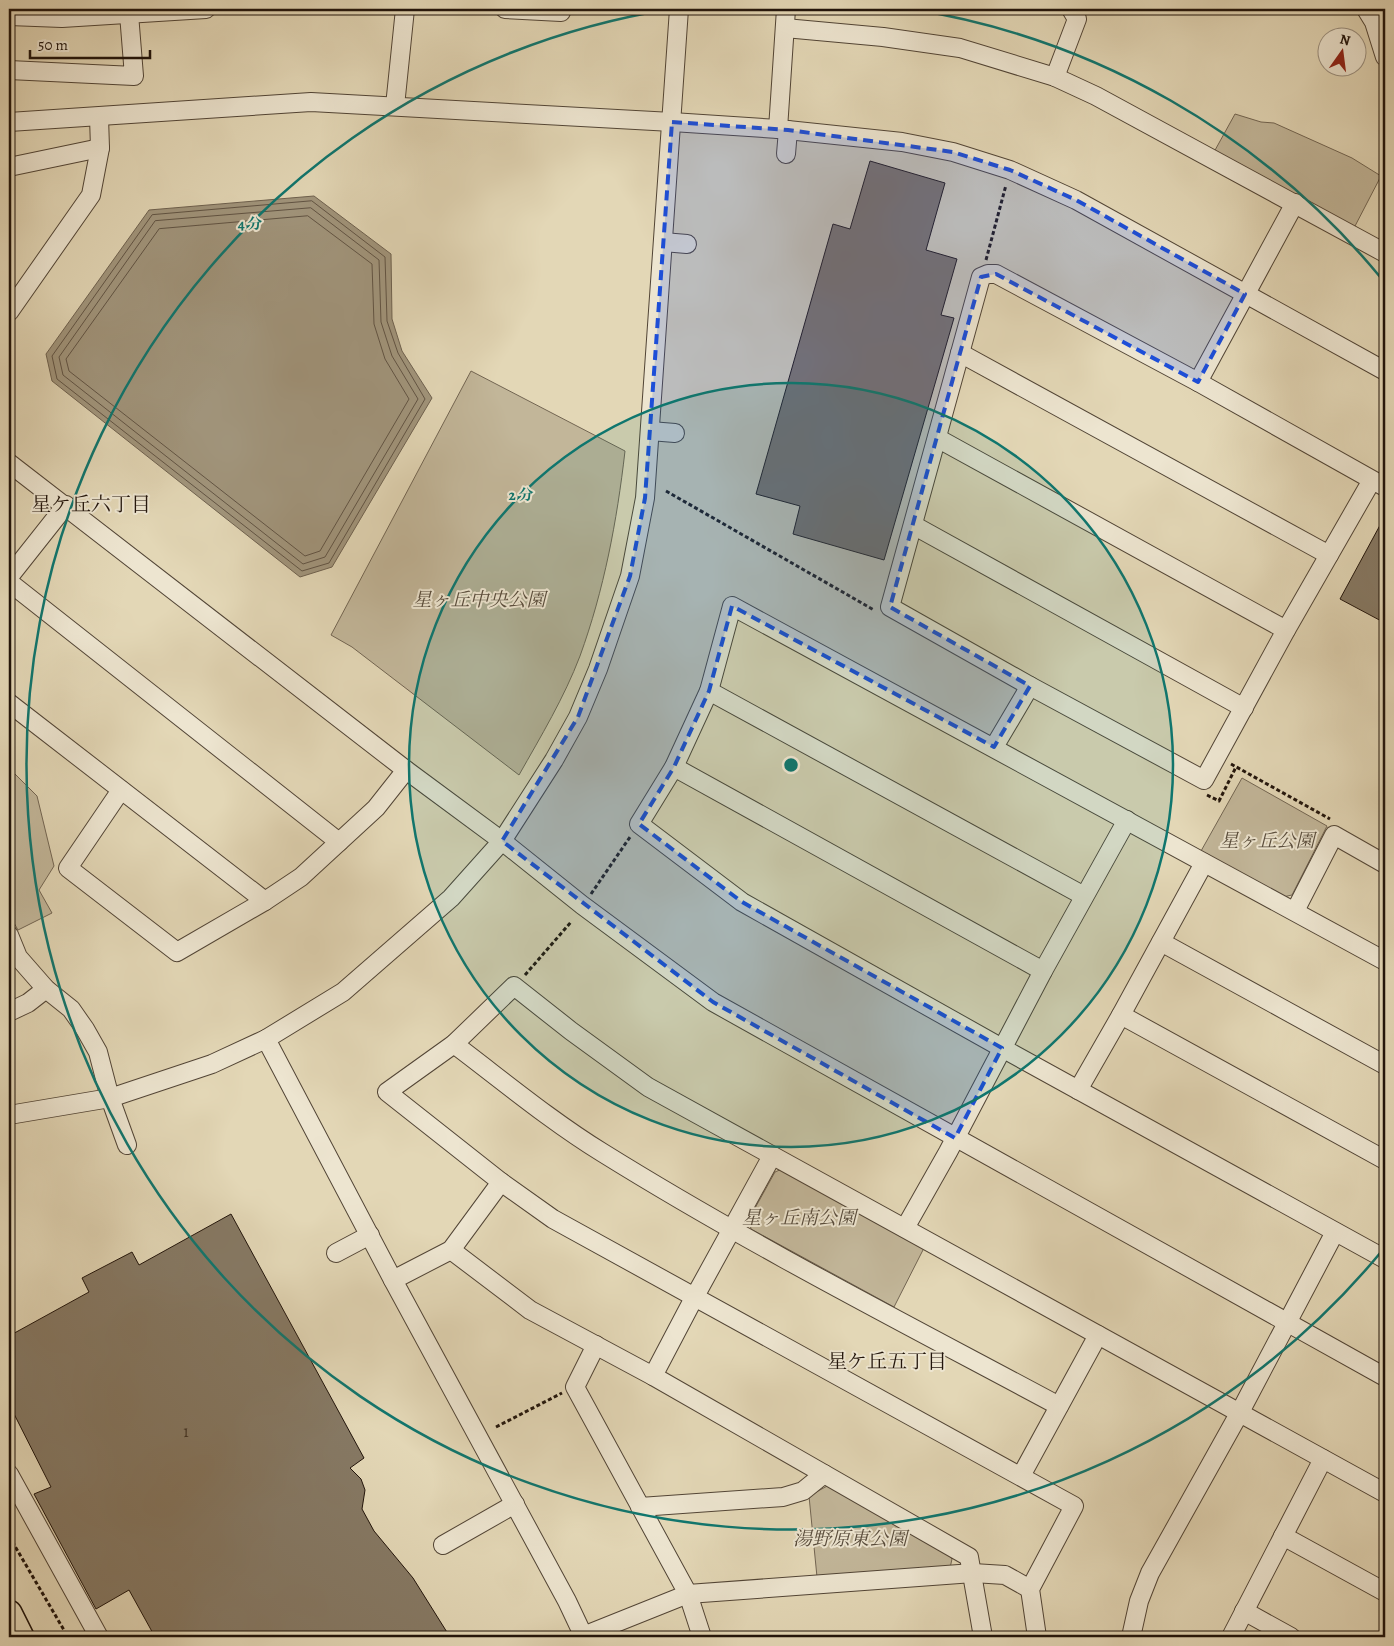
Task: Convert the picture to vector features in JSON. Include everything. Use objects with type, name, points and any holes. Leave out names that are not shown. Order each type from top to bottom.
[{"type":"highway","points":[[9,1613],[21,1637]]},
{"type":"street","points":[[9,16],[62,13],[129,14],[206,9]]},
{"type":"street","points":[[395,106],[405,9]]},
{"type":"street","points":[[505,9],[561,12],[562,9]]},
{"type":"street","points":[[9,1115],[110,1098],[212,1064],[266,1040],[343,992],[451,898],[502,841],[559,752],[578,717],[598,669],[630,576],[645,498],[679,9]]},
{"type":"street","points":[[786,9],[783,129],[786,154]]},
{"type":"street","points":[[1055,77],[1077,19],[1071,9]]},
{"type":"street","points":[[1366,9],[1374,22],[1385,57]]},
{"type":"street","points":[[9,70],[134,76],[129,14]]},
{"type":"street","points":[[785,28],[883,36],[960,48],[1055,77],[1096,96],[1385,253]]},
{"type":"street","points":[[9,122],[311,102],[783,129],[902,142],[952,152],[1010,170],[1076,200],[1385,371]]},
{"type":"street","points":[[9,312],[91,195],[100,148],[99,117]]},
{"type":"street","points":[[9,167],[100,148]]},
{"type":"street","points":[[1198,382],[1295,203]]},
{"type":"street","points":[[663,242],[687,244]]},
{"type":"street","points":[[988,274],[996,274],[1198,382],[1379,484],[1329,555],[1204,780],[1030,686],[890,607],[960,353],[981,277],[988,274]]},
{"type":"street","points":[[960,353],[1329,555]]},
{"type":"street","points":[[650,431],[675,433]]},
{"type":"street","points":[[937,438],[1286,630]]},
{"type":"street","points":[[9,463],[66,505],[406,770],[502,841],[582,905],[713,1002],[1385,1377]]},
{"type":"street","points":[[9,577],[66,505]]},
{"type":"street","points":[[913,526],[1244,708]]},
{"type":"street","points":[[9,582],[340,842]]},
{"type":"street","points":[[1385,961],[732,606],[709,691],[674,767],[639,824],[742,902],[1385,1259]]},
{"type":"street","points":[[994,747],[1030,686]]},
{"type":"street","points":[[709,691],[1084,896]]},
{"type":"street","points":[[9,703],[265,900]]},
{"type":"street","points":[[674,767],[1043,971]]},
{"type":"street","points":[[121,790],[68,868],[177,952],[301,877],[376,808],[406,770]]},
{"type":"street","points":[[905,1228],[1043,971],[1127,820]]},
{"type":"street","points":[[1294,911],[1334,835],[1385,864]]},
{"type":"street","points":[[1078,1090],[1204,862]]},
{"type":"street","points":[[9,935],[18,957],[46,989],[71,1010],[85,1029],[98,1052],[110,1098],[127,1145]]},
{"type":"street","points":[[1161,942],[1385,1065]]},
{"type":"street","points":[[1037,1637],[1030,1589],[1074,1506],[553,1219],[501,1182],[387,1092],[454,1044],[514,986],[571,1032],[648,1086],[1385,1493]]},
{"type":"street","points":[[9,1012],[28,1003],[46,989]]},
{"type":"street","points":[[1121,1015],[1385,1160]]},
{"type":"street","points":[[266,1040],[393,1280],[567,1601],[583,1637],[688,1594],[973,1572],[1004,1575],[1030,1589]]},
{"type":"street","points":[[454,1044],[534,1105],[602,1153],[732,1230],[1059,1406]]},
{"type":"street","points":[[653,1376],[772,1156]]},
{"type":"street","points":[[393,1280],[451,1250],[501,1182]]},
{"type":"street","points":[[1131,1637],[1139,1601],[1150,1573],[1240,1412],[1335,1232]]},
{"type":"street","points":[[336,1252],[370,1235]]},
{"type":"street","points":[[451,1250],[530,1310],[653,1376],[969,1557],[983,1637]]},
{"type":"street","points":[[1021,1476],[1098,1335]]},
{"type":"street","points":[[596,1345],[575,1387],[688,1594],[702,1637]]},
{"type":"street","points":[[1231,1637],[1323,1459]]},
{"type":"street","points":[[9,1474],[99,1637]]},
{"type":"street","points":[[640,1507],[783,1497],[803,1490],[824,1474]]},
{"type":"street","points":[[443,1546],[515,1504]]},
{"type":"street","points":[[1283,1536],[1385,1592]]},
{"type":"street","points":[[1244,1611],[1290,1637]]},
{"type":"path","points":[[981,277],[1006,185]]},
{"type":"path","points":[[1217,756],[1336,822]]},
{"type":"path","points":[[591,894],[639,824]]},
{"type":"path","points":[[514,986],[571,922]]},
{"type":"path","points":[[496,1427],[575,1387]]},
{"type":"path","points":[[9,1536],[68,1637]]},
{"type":"highlighted area","points":[[672,122],[788,130],[953,152],[1010,170],[1076,200],[1245,294],[1198,382],[996,274],[981,277],[890,607],[1030,686],[994,747],[732,606],[709,691],[674,767],[639,824],[742,902],[1002,1048],[955,1138],[713,1002],[502,841],[578,717],[630,576],[645,498]]},
{"type":"green space","points":[[1235,114],[1261,122],[1274,123],[1352,158],[1381,176],[1354,228],[1214,152]]},
{"type":"green space","name":"星ヶ丘中央公園","points":[[471,371],[625,451],[618,503],[603,581],[580,656],[552,717],[519,775],[352,647],[331,635]]},
{"type":"green space","points":[[9,768],[37,796],[54,866],[39,890],[52,913],[18,930],[9,914]]},
{"type":"green space","name":"星ヶ丘公園","points":[[1242,778],[1327,826],[1292,895],[1283,897],[1201,851]]},
{"type":"green space","name":"星ヶ丘南公園","points":[[782,1169],[924,1248],[894,1307],[751,1229],[749,1219],[775,1172]]},
{"type":"green space","name":"湯野原東公園","points":[[829,1485],[941,1548],[952,1559],[950,1568],[817,1577],[809,1496]]},
{"type":"water","points":[[314,196],[391,254],[392,319],[402,351],[432,398],[332,567],[300,577],[52,381],[46,354],[149,210]]},
{"type":"building","points":[[870,161],[945,183],[926,250],[957,259],[941,315],[954,318],[884,560],[793,534],[800,506],[756,494],[833,224],[850,229]]},
{"type":"building","points":[[1385,516],[1385,623],[1340,599]]},
{"type":"building","points":[[231,1214],[364,1458],[350,1468],[361,1479],[365,1490],[362,1509],[374,1531],[413,1578],[450,1637],[155,1637],[129,1590],[96,1609],[34,1494],[51,1487],[9,1404],[9,1336],[89,1292],[82,1278],[132,1252],[139,1265]]},
{"type":"district","name":"星ケ丘六丁目","points":[[91,504]]},
{"type":"district","name":"星ケ丘五丁目","points":[[887,1361]]}]
